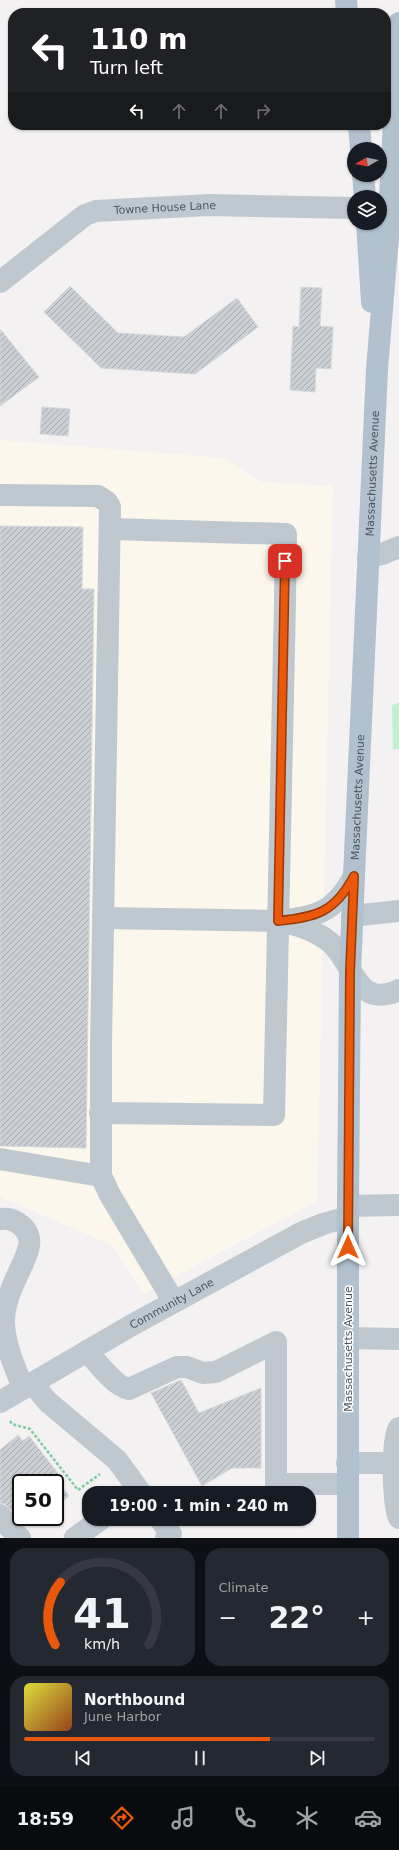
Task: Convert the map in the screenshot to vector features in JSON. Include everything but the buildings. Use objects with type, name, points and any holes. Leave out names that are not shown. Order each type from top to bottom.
[{"type":"main road","name":"Massachusetts Avenue","points":[[348,1538],[347,1474],[350,972],[377,369],[388,243],[399,23]]},
{"type":"main road","points":[[359,130],[360,142]]},
{"type":"main road","name":"Massachusetts Avenue","points":[[367,230],[377,369]]},
{"type":"street","name":"Towne House Lane","points":[[0,282],[85,215],[96,211],[209,205],[347,208]]},
{"type":"street","points":[[0,495],[98,496],[107,502],[110,507],[100,1113],[101,1176],[110,1195],[174,1302]]},
{"type":"street","points":[[100,1113],[274,1116],[286,534],[110,529]]},
{"type":"street","points":[[368,557],[399,548]]},
{"type":"street","points":[[103,918],[278,921],[300,918],[317,913],[332,906],[344,892],[354,876]]},
{"type":"street","points":[[352,916],[399,911]]},
{"type":"street","points":[[278,921],[307,928],[326,939],[343,957],[358,984],[368,991],[382,994],[399,990]]},
{"type":"street","points":[[0,1159],[101,1176]]},
{"type":"street","name":"Community Lane","points":[[4,1409],[27,1386],[174,1302],[301,1233],[348,1211],[399,1205]]},
{"type":"street","points":[[0,1219],[10,1219],[20,1224],[25,1229],[29,1240],[28,1251],[7,1303],[4,1323],[10,1352],[27,1386],[118,1460],[135,1486]]},
{"type":"street","points":[[348,1338],[399,1339]]},
{"type":"street","points":[[87,1351],[120,1385],[129,1389],[177,1366],[187,1367],[203,1373],[216,1372],[276,1342],[276,1484],[347,1474],[394,1463]]},
{"type":"street","points":[[399,1428],[396,1437],[394,1463],[394,1500],[399,1518]]},
{"type":"street","points":[[0,1516],[20,1538]]},
{"type":"street","points":[[75,1538],[91,1526]]},
{"type":"street","points":[[165,1526],[171,1534],[166,1538]]},
{"type":"path","points":[[4,1409],[12,1424],[30,1429],[78,1490],[100,1474],[104,1479]]},
{"type":"shaded area","points":[[0,440],[223,458],[262,482],[333,486],[317,1201],[143,1294],[112,1245],[0,1197]]},
{"type":"green space","points":[[399,703],[399,749],[393,750],[392,705]]},
{"type":"route","points":[[285,561],[278,921],[300,918],[317,913],[332,906],[339,900],[354,876],[350,972],[348,1247]]}]
